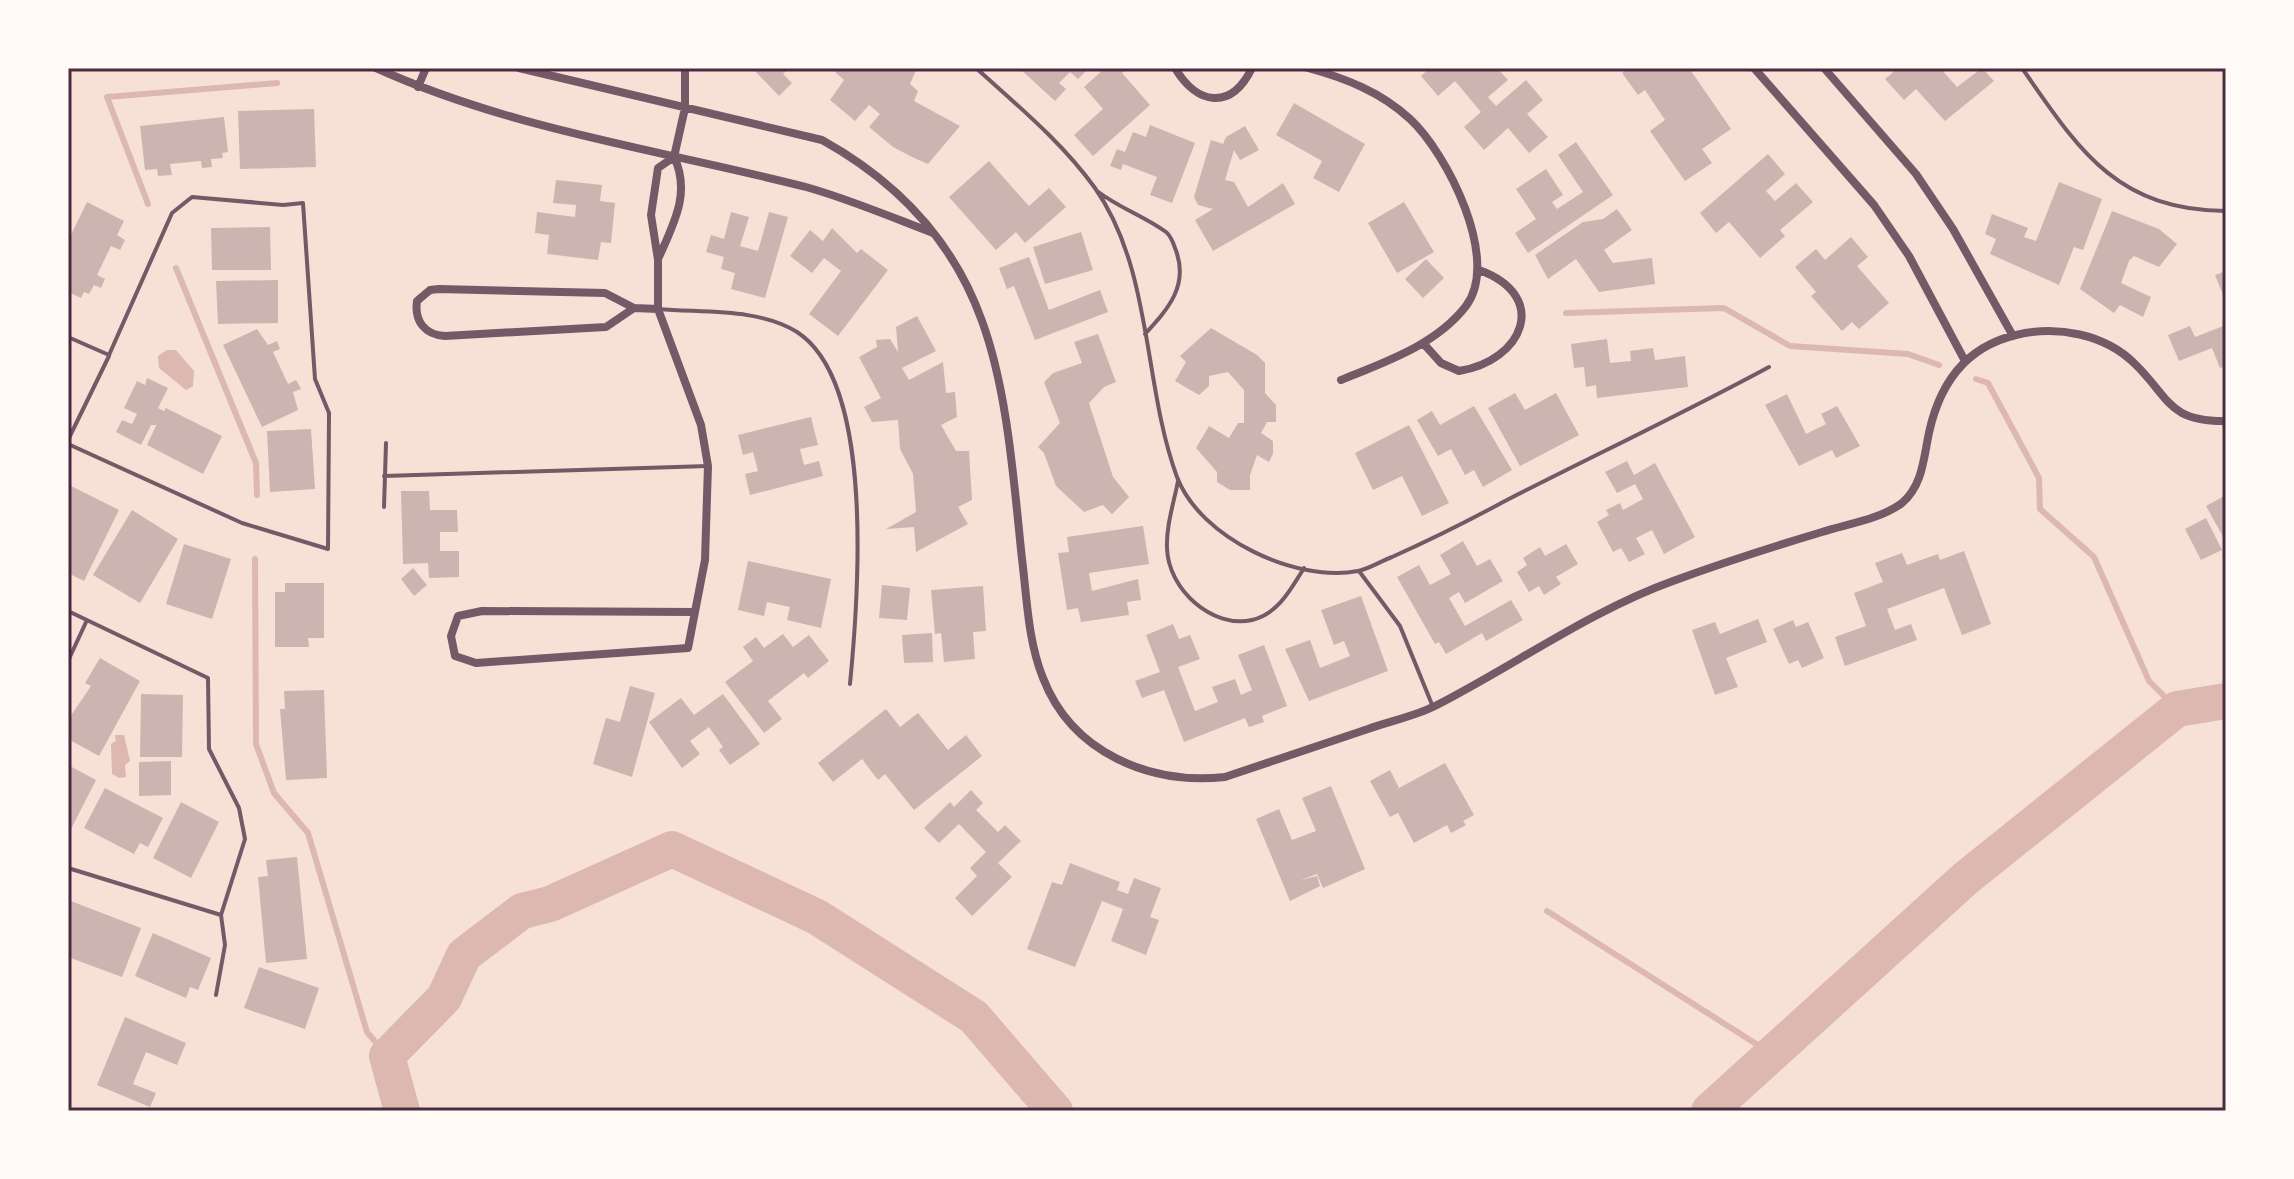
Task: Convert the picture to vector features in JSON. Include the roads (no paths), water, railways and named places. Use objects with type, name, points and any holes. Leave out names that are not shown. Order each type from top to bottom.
[{"type":"street","points":[[376,68],[418,87],[530,123],[809,188],[934,233]]},
{"type":"street","points":[[418,87],[426,68]]},
{"type":"street","points":[[519,68],[822,140],[860,161],[894,187],[934,233],[969,290],[983,324],[1012,460],[1032,640],[1043,680],[1065,716],[1091,743],[1123,764],[1149,773],[1210,779],[1225,777],[1433,707],[1669,582],[1862,520],[1901,503],[1922,474],[1939,396],[1965,361],[1989,344],[2013,336],[2054,331],[2084,335],[2115,347],[2136,364],[2165,402],[2182,415],[2206,421],[2226,421]]},
{"type":"street","points":[[658,260],[674,224],[684,178],[674,157],[685,108],[685,68]]},
{"type":"street","points":[[1175,68],[1185,85],[1200,97],[1219,98],[1234,92],[1252,68]]},
{"type":"street","points":[[1308,68],[1362,85],[1410,118],[1429,140],[1448,171],[1467,214],[1479,270],[1468,304],[1423,343],[1341,380]]},
{"type":"street","points":[[1754,68],[1874,205],[1909,256],[1965,361]]},
{"type":"street","points":[[1824,68],[1916,174],[1953,229],[2013,336]]},
{"type":"street","points":[[674,157],[658,168],[651,215],[658,260],[658,309],[701,425],[708,466],[705,560],[688,648],[476,663],[455,656],[451,636],[458,616],[482,611],[694,612]]},
{"type":"street","points":[[1423,343],[1441,363],[1459,371],[1496,358],[1511,344],[1522,326],[1522,305],[1500,277],[1479,270]]},
{"type":"street","points":[[634,308],[606,327],[445,336],[434,336],[423,328],[415,314],[417,301],[430,290],[439,289],[605,293],[634,308],[658,309]]},
{"type":"lane","points":[[976,68],[1052,137],[1095,189],[1116,206],[1169,234],[1178,255],[1181,279],[1171,306],[1145,334]]},
{"type":"lane","points":[[2022,68],[2077,147],[2114,178],[2155,201],[2192,210],[2226,211]]},
{"type":"lane","points":[[1095,189],[1125,253],[1145,334],[1163,434],[1178,481],[1208,520],[1236,542],[1280,565],[1359,571],[1432,539],[1769,367]]},
{"type":"lane","points":[[192,197],[283,205],[303,203],[315,379],[329,413],[328,549],[242,523],[68,442],[109,355],[172,213],[192,197]]},
{"type":"lane","points":[[658,309],[758,317],[795,331],[815,346],[833,375],[847,434],[859,513],[858,598],[850,684]]},
{"type":"lane","points":[[68,337],[109,355]]},
{"type":"lane","points":[[384,507],[386,443]]},
{"type":"lane","points":[[384,476],[708,466]]},
{"type":"lane","points":[[1178,481],[1166,551],[1190,599],[1210,614],[1232,621],[1253,620],[1281,603],[1304,568]]},
{"type":"lane","points":[[1359,571],[1400,626],[1433,707]]},
{"type":"lane","points":[[68,611],[208,678],[209,749],[239,808],[245,839],[221,915],[225,945],[216,995]]},
{"type":"lane","points":[[68,661],[87,620]]},
{"type":"lane","points":[[68,868],[221,915]]},
{"type":"waterway","points":[[148,204],[107,97],[277,83]]},
{"type":"waterway","points":[[176,268],[256,463],[257,495]]},
{"type":"waterway","points":[[1566,313],[1724,308],[1790,346],[1908,354],[1939,365]]},
{"type":"waterway","points":[[1976,379],[1988,383],[2039,478],[2040,509],[2094,557],[2149,681],[2177,709]]},
{"type":"waterway","points":[[255,559],[256,744],[274,793],[308,833],[367,1032],[387,1056]]},
{"type":"waterway","points":[[1709,1111],[1966,878],[2177,709],[2226,701]]},
{"type":"waterway","points":[[402,1111],[387,1056],[444,998],[464,955],[522,911],[550,904],[672,849],[817,917],[974,1017],[1055,1111]]},
{"type":"waterway","points":[[1547,911],[1772,1054]]}]
